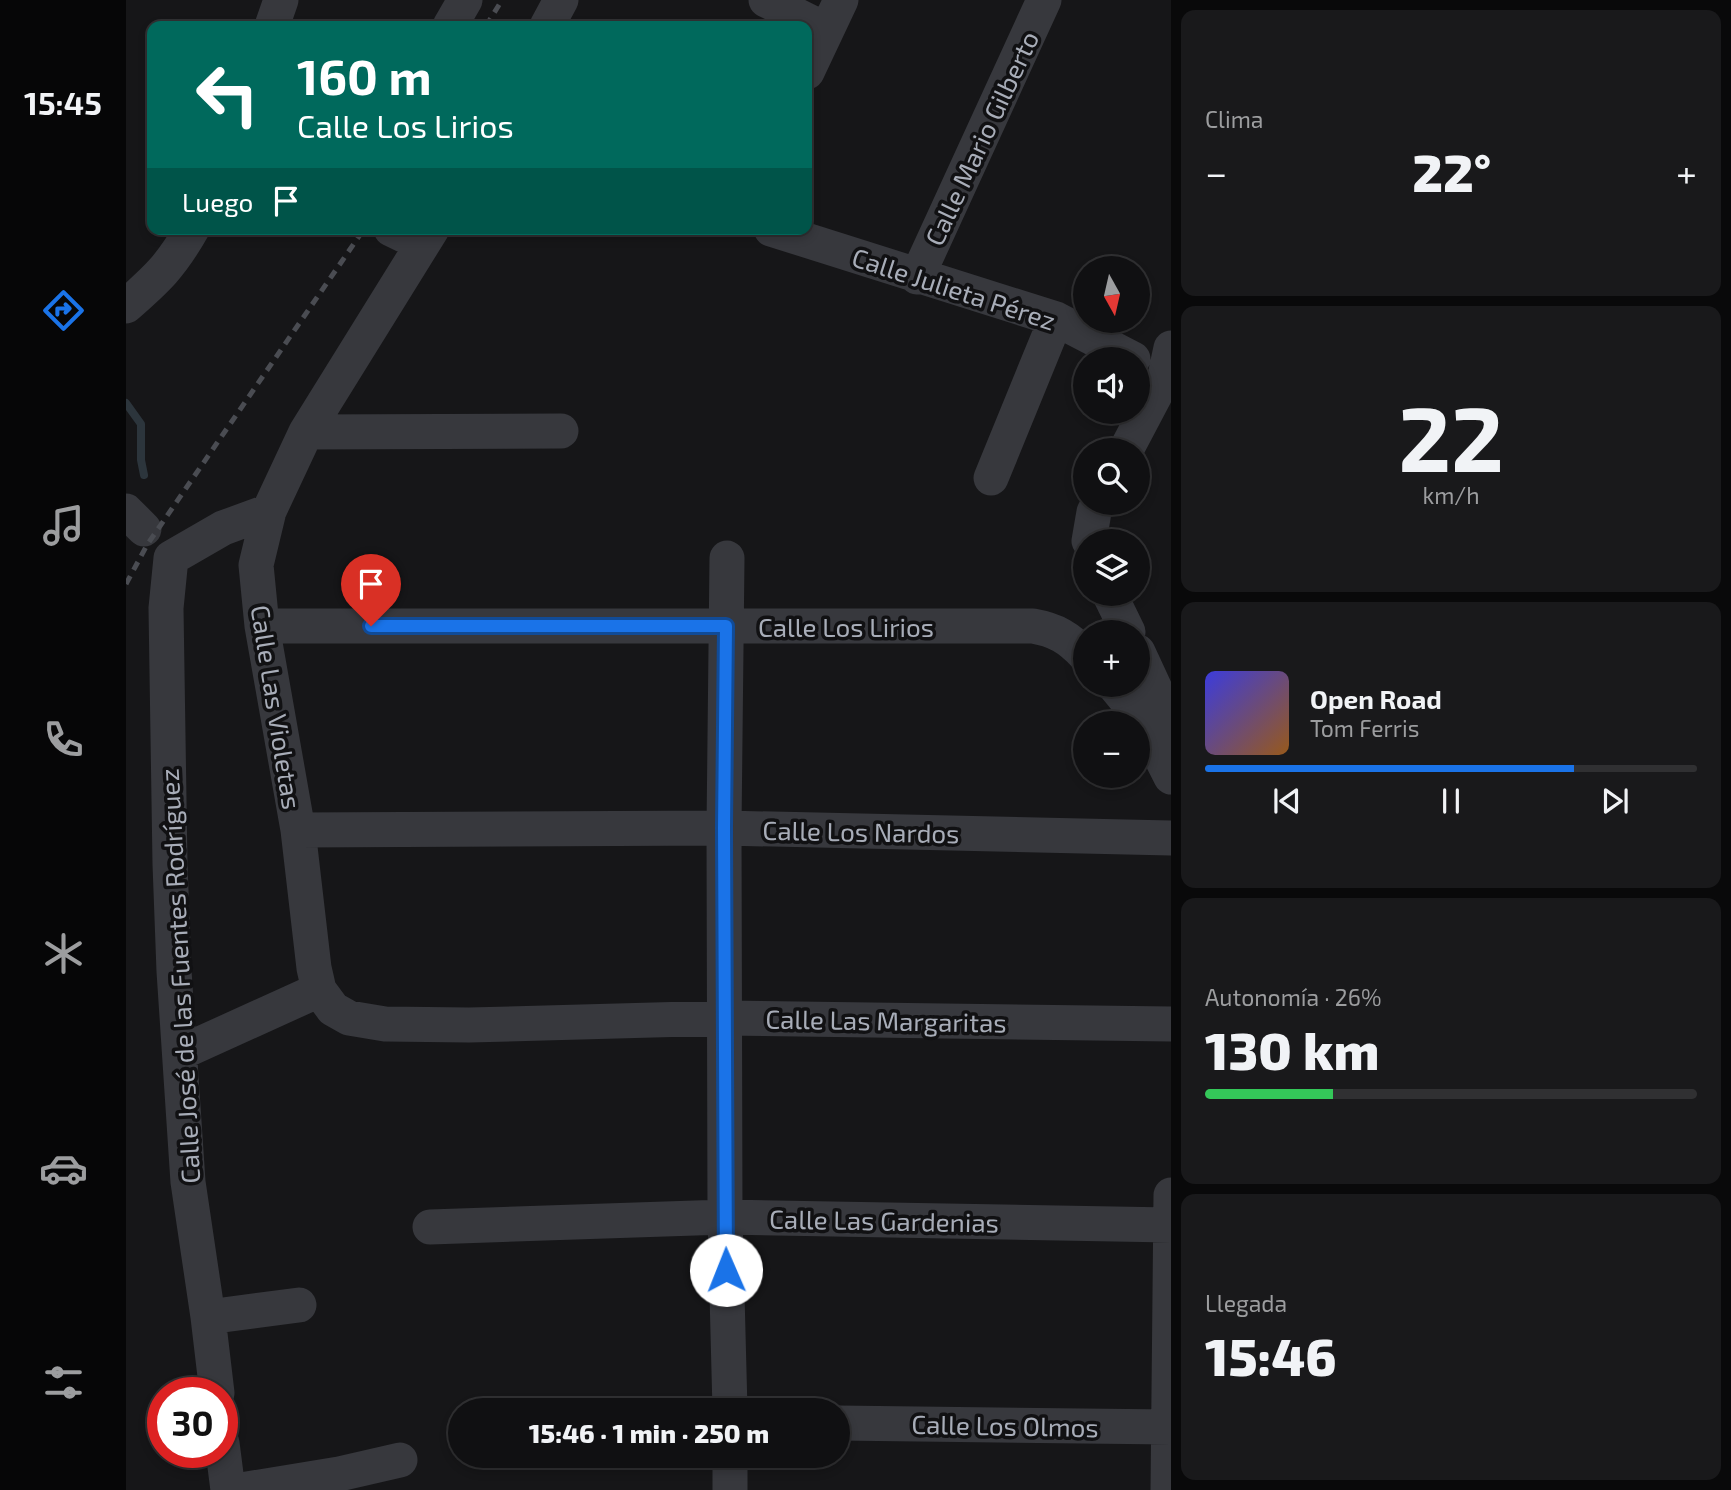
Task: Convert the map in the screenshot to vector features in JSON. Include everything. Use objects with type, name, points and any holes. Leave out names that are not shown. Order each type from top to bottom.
[{"type":"street","points":[[274,21],[281,0]]},
{"type":"street","points":[[453,21],[465,0]]},
{"type":"street","points":[[550,21],[561,0]]},
{"type":"street","points":[[766,0],[834,15],[812,61]]},
{"type":"street","name":"Calle Mario Gilberto","points":[[917,277],[1044,0]]},
{"type":"street","points":[[126,306],[162,275],[189,235]]},
{"type":"street","name":"Calle Julieta Pérez","points":[[789,235],[1056,319],[1110,347]]},
{"type":"street","name":"Calle Las Violetas","points":[[319,989],[310,940],[298,830],[262,626],[256,565],[268,511],[306,432],[427,237]]},
{"type":"street","points":[[991,478],[1056,319]]},
{"type":"street","points":[[1130,438],[1158,362]]},
{"type":"street","points":[[306,432],[561,431]]},
{"type":"street","points":[[150,535],[223,528],[268,511]]},
{"type":"street","name":"Calle José de las Fuentes Rodríguez","points":[[150,535],[166,608],[170,864],[188,1182],[215,1377]]},
{"type":"street","points":[[727,558],[724,828],[725,1217],[730,1398]]},
{"type":"street","name":"Calle Los Lirios","points":[[262,626],[1033,626],[1054,630],[1073,642]]},
{"type":"street","points":[[1150,678],[1167,715],[1171,733]]},
{"type":"street","points":[[1124,697],[1141,718],[1171,778]]},
{"type":"street","name":"Calle Los Nardos","points":[[298,830],[724,828],[1171,838]]},
{"type":"street","points":[[180,1053],[319,989]]},
{"type":"street","name":"Calle Las Margaritas","points":[[319,989],[333,1009],[349,1018],[386,1024],[469,1025],[726,1018],[1171,1024]]},
{"type":"street","points":[[1168,1490],[1171,1215]]},
{"type":"street","name":"Calle Las Gardenias","points":[[430,1227],[725,1217],[1171,1215]]},
{"type":"street","points":[[208,1317],[299,1304]]},
{"type":"street","name":"Calle Los Olmos","points":[[850,1423],[1170,1427]]},
{"type":"street","points":[[241,1490],[340,1482],[400,1460]]},
{"type":"street","points":[[225,1468],[228,1490]]},
{"type":"street","points":[[730,1468],[730,1490]]},
{"type":"waterway","points":[[126,403],[141,424],[141,460],[144,475]]},
{"type":"railway","points":[[489,21],[502,0]]},
{"type":"railway","points":[[126,584],[147,545],[360,235]]},
{"type":"route","points":[[371,626],[726,626],[726,1270]]}]
